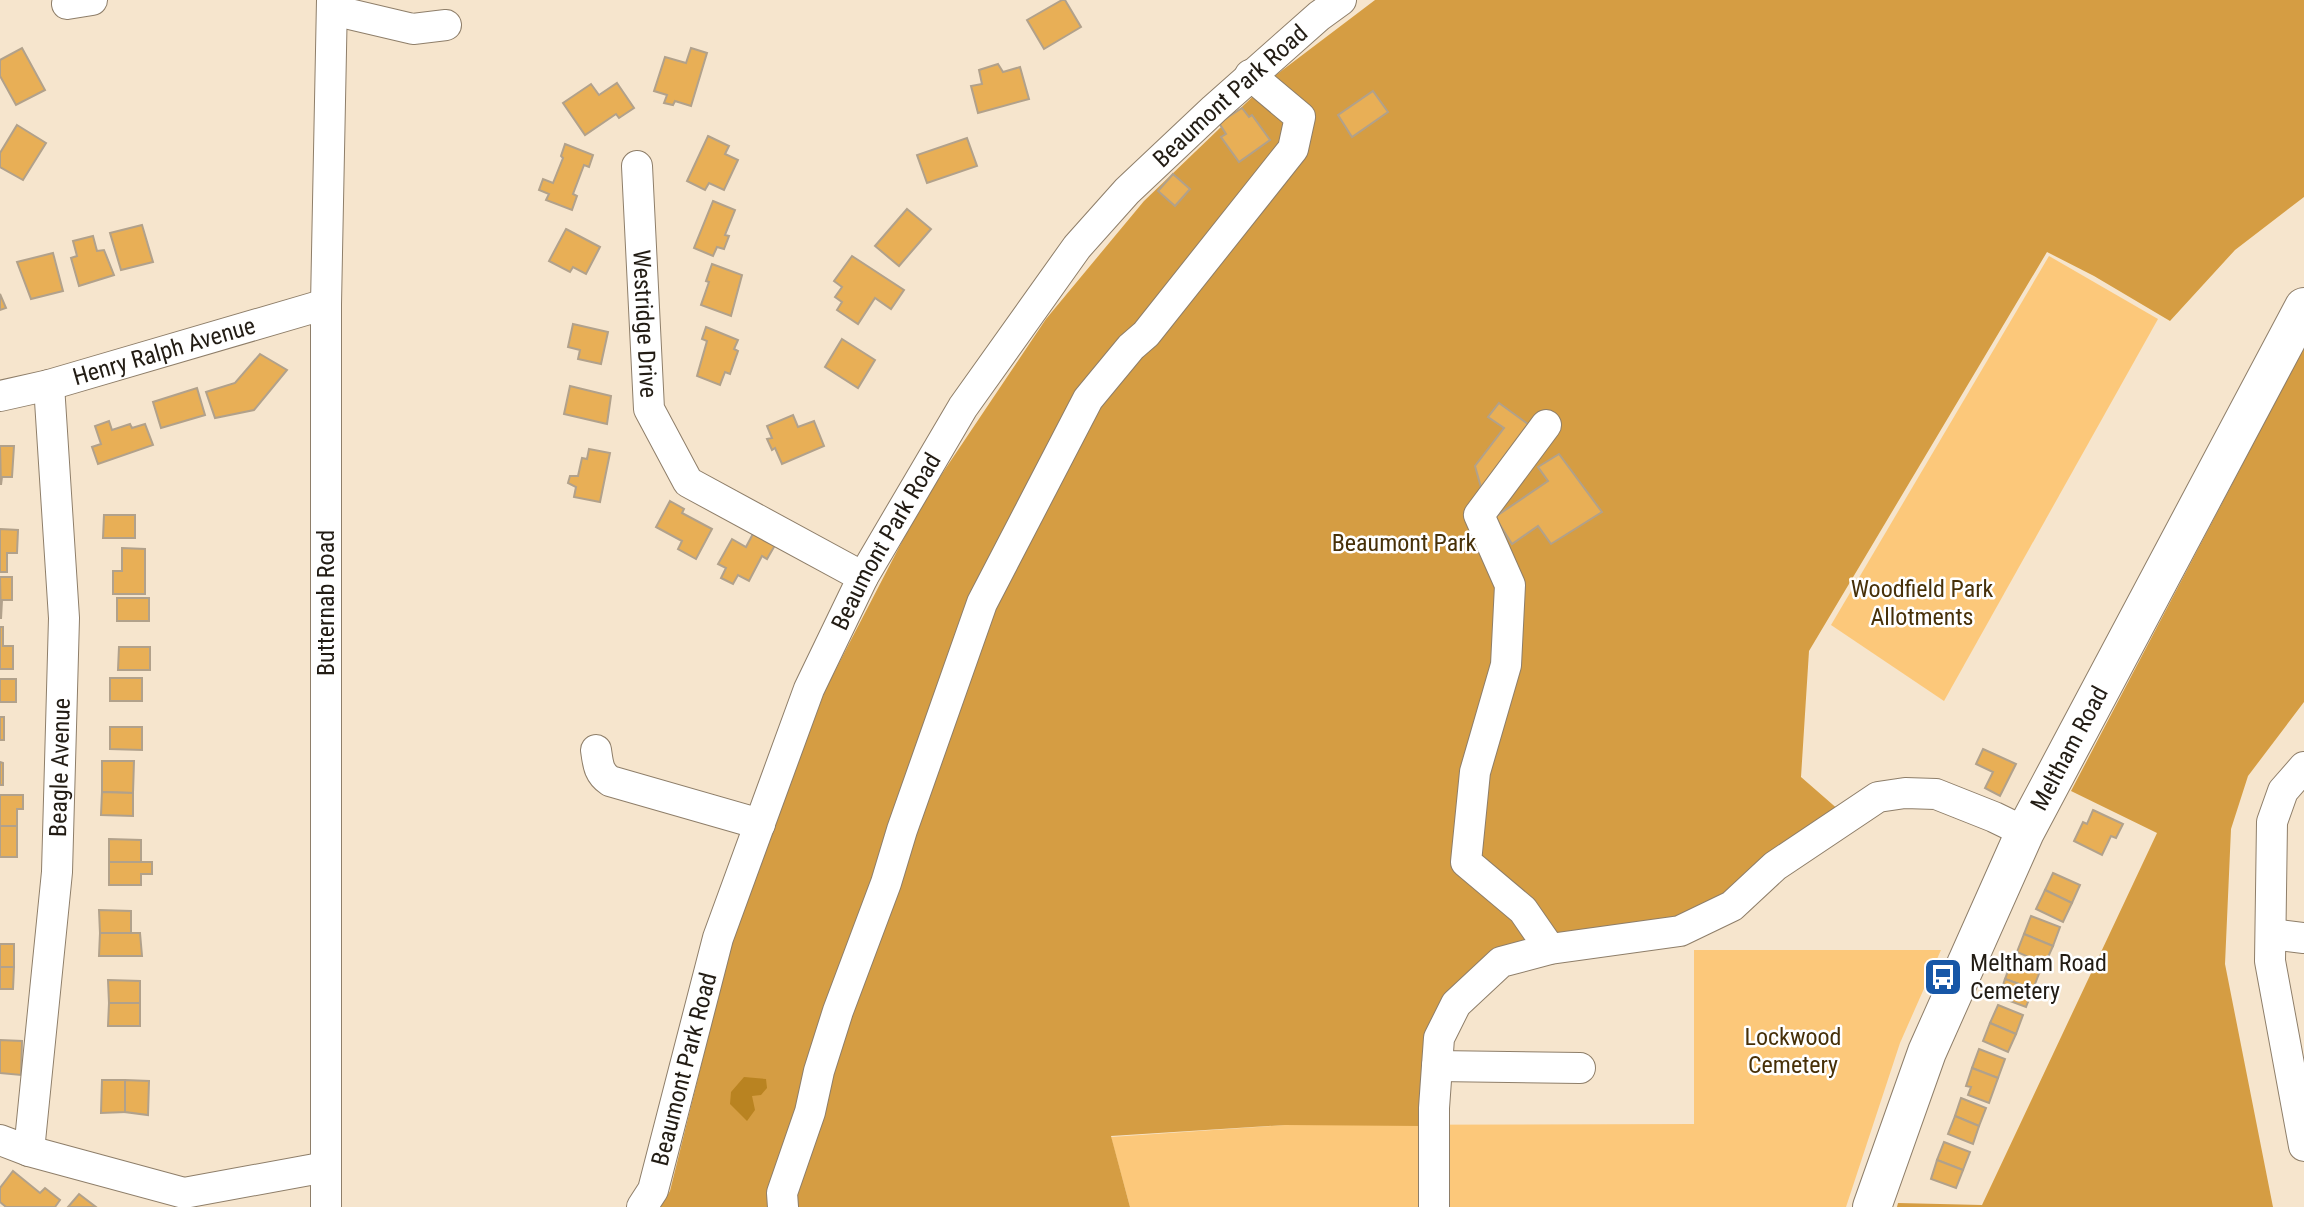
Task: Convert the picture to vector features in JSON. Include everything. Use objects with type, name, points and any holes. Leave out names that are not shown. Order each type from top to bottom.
[{"type":"main road","name":"Meltham Road","points":[[1872,1207],[1927,1052],[2025,832],[2304,307]]},
{"type":"street","name":"Beaumont Park Road","points":[[642,1207],[653,1190],[718,938],[809,689],[863,577],[963,407],[1077,247],[1127,191],[1250,75],[1341,0]]},
{"type":"street","points":[[332,5],[413,29],[446,25]]},
{"type":"street","name":"Butternab Road","points":[[326,1207],[326,304],[332,5]]},
{"type":"street","points":[[783,1207],[782,1193],[810,1112],[819,1071],[838,1011],[886,883],[982,603],[1088,400],[1131,347],[1146,334],[1293,149],[1300,117],[1250,75]]},
{"type":"street","name":"Westridge Drive","points":[[637,166],[649,409],[688,482],[863,577]]},
{"type":"street","name":"Henry Ralph Avenue","points":[[0,396],[49,385],[326,304]]},
{"type":"street","name":"Beagle Avenue","points":[[29,1150],[57,872],[64,618],[49,385]]},
{"type":"street","points":[[1546,425],[1479,515],[1510,585],[1506,665],[1475,772],[1466,862],[1523,910],[1550,949]]},
{"type":"street","points":[[596,750],[598,768],[602,776],[610,781],[760,824]]},
{"type":"street","points":[[2304,767],[2284,791],[2272,822],[2270,961],[2304,1146]]},
{"type":"street","points":[[1434,1207],[1434,1108],[1439,1038],[1456,1004],[1501,962],[1550,949],[1680,931],[1732,906],[1775,866],[1878,797],[1905,793],[1936,794],[2025,832]]},
{"type":"street","points":[[2271,934],[2304,938]]},
{"type":"street","points":[[1437,1066],[1580,1068]]},
{"type":"street","points":[[0,1140],[184,1193],[326,1167]]},
{"type":"green space","name":"Beaumont Park","points":[[1375,0],[2304,0],[2304,197],[2235,250],[2170,321],[2047,252],[1809,651],[1801,777],[1840,811],[1727,897],[1674,919],[1451,995],[1422,1126],[1285,1125],[1111,1136],[1130,1207],[660,1207],[670,1191],[734,933],[826,688],[921,505],[1046,319],[1144,201],[1272,78]]},
{"type":"green space","name":"Woodfield Park Allotments","points":[[2049,256],[2158,319],[1944,701],[1831,625]]},
{"type":"green space","points":[[2304,347],[2304,702],[2248,776],[2231,829],[2225,964],[2273,1207],[1897,1207],[1898,1203],[1982,1205],[2157,833],[2071,791]]},
{"type":"green space","name":"Lockwood Cemetery","points":[[1694,950],[1941,950],[1900,1043],[1846,1207],[1130,1207],[1111,1137],[1285,1125],[1694,1124]]},
{"type":"shaded area","points":[[744,1077],[766,1079],[767,1088],[761,1095],[752,1096],[755,1110],[747,1121],[730,1104],[731,1092]]},
{"type":"building","points":[[1065,0],[1081,27],[1044,49],[1027,20]]},
{"type":"building","points":[[22,48],[45,90],[16,105],[0,76],[0,60]]},
{"type":"building","points":[[691,48],[707,53],[691,106],[675,101],[673,105],[664,103],[667,95],[654,91],[665,57],[686,63]]},
{"type":"building","points":[[998,64],[1003,72],[1020,67],[1029,99],[978,113],[971,86],[982,84],[979,70]]},
{"type":"building","points":[[617,83],[634,108],[619,118],[616,114],[585,135],[563,103],[591,84],[599,95]]},
{"type":"building","points":[[1373,91],[1388,112],[1352,137],[1338,115]]},
{"type":"building","points":[[1242,108],[1249,117],[1252,115],[1270,140],[1239,162],[1221,137],[1226,134],[1219,123]]},
{"type":"building","points":[[17,125],[46,143],[23,180],[0,167],[0,153]]},
{"type":"building","points":[[708,136],[729,146],[725,154],[738,160],[724,190],[709,183],[705,190],[687,181]]},
{"type":"building","points":[[967,138],[977,166],[927,183],[917,155]]},
{"type":"building","points":[[565,144],[593,155],[589,167],[584,165],[573,194],[577,196],[572,210],[546,200],[549,194],[539,190],[543,179],[553,183],[563,158],[561,156]]},
{"type":"building","points":[[1173,174],[1190,189],[1175,206],[1158,191]]},
{"type":"building","points":[[713,201],[735,210],[725,235],[729,236],[724,249],[717,247],[713,256],[694,248]]},
{"type":"building","points":[[907,209],[931,229],[899,266],[875,246]]},
{"type":"building","points":[[142,225],[153,262],[121,270],[110,233]]},
{"type":"building","points":[[566,229],[600,247],[586,274],[573,267],[570,272],[549,261]]},
{"type":"building","points":[[93,236],[97,251],[104,250],[114,275],[79,286],[71,258],[77,256],[73,241]]},
{"type":"building","points":[[53,253],[63,291],[31,299],[17,262]]},
{"type":"building","points":[[852,256],[904,290],[891,309],[875,298],[858,324],[837,310],[842,302],[835,297],[842,287],[834,281]]},
{"type":"building","points":[[712,264],[742,275],[731,316],[701,305]]},
{"type":"building","points":[[0,294],[6,308],[0,310]]},
{"type":"building","points":[[573,324],[608,332],[601,364],[578,359],[580,350],[568,347]]},
{"type":"building","points":[[706,327],[738,340],[734,349],[738,351],[730,374],[725,372],[720,385],[697,376],[707,341],[702,339]]},
{"type":"building","points":[[842,339],[875,360],[858,388],[825,367]]},
{"type":"building","points":[[260,354],[287,370],[254,410],[215,418],[206,392],[235,383]]},
{"type":"building","points":[[570,386],[611,396],[607,424],[564,414]]},
{"type":"building","points":[[197,388],[205,415],[161,428],[153,402]]},
{"type":"building","points":[[1499,403],[1532,427],[1482,491],[1475,466],[1504,428],[1488,417]]},
{"type":"building","points":[[793,415],[798,427],[814,421],[824,446],[782,464],[775,448],[772,450],[767,439],[772,438],[767,426]]},
{"type":"building","points":[[109,421],[112,430],[130,424],[132,428],[145,424],[153,445],[98,464],[92,447],[101,444],[95,426]]},
{"type":"building","points":[[0,446],[14,446],[12,477],[2,477],[1,485]]},
{"type":"building","points":[[589,449],[610,453],[600,502],[574,497],[576,487],[568,483],[570,476],[578,476],[582,458],[587,459]]},
{"type":"building","points":[[1559,454],[1602,512],[1551,544],[1538,526],[1512,544],[1495,517],[1548,481],[1538,467]]},
{"type":"building","points":[[670,501],[684,509],[682,513],[712,529],[696,559],[678,549],[682,541],[656,527]]},
{"type":"building","points":[[104,515],[135,515],[135,538],[103,538]]},
{"type":"building","points":[[756,528],[778,540],[767,559],[762,556],[749,581],[738,575],[733,584],[721,578],[726,568],[718,564],[732,539],[746,547]]},
{"type":"building","points":[[0,529],[18,530],[17,553],[7,553],[7,572],[0,572]]},
{"type":"building","points":[[122,548],[145,549],[145,594],[113,594],[113,571],[122,571]]},
{"type":"building","points":[[0,577],[12,577],[12,600],[2,600],[1,619]]},
{"type":"building","points":[[117,598],[149,598],[149,621],[117,621]]},
{"type":"building","points":[[0,627],[3,627],[3,646],[13,646],[13,669],[0,669]]},
{"type":"building","points":[[119,647],[150,647],[150,670],[118,670]]},
{"type":"building","points":[[110,678],[142,678],[142,701],[110,701]]},
{"type":"building","points":[[0,679],[16,679],[16,702],[0,702]]},
{"type":"building","points":[[0,717],[4,717],[4,740],[0,740]]},
{"type":"building","points":[[110,727],[142,727],[142,750],[110,749]]},
{"type":"building","points":[[1983,749],[2016,764],[2000,796],[1985,788],[1993,772],[1976,764]]},
{"type":"building","points":[[102,761],[134,761],[133,793],[102,792]]},
{"type":"building","points":[[0,762],[3,763],[3,785],[0,785]]},
{"type":"building","points":[[102,792],[133,793],[133,816],[101,815]]},
{"type":"building","points":[[0,795],[23,795],[23,809],[17,809],[17,826],[0,826]]},
{"type":"building","points":[[2093,810],[2123,824],[2116,838],[2111,836],[2102,855],[2074,841],[2083,822],[2087,824]]},
{"type":"building","points":[[0,826],[17,826],[17,857],[0,857]]},
{"type":"building","points":[[109,839],[141,840],[141,862],[109,862]]},
{"type":"building","points":[[109,862],[152,862],[152,874],[141,874],[141,885],[109,885]]},
{"type":"building","points":[[2053,873],[2080,885],[2072,903],[2045,890]]},
{"type":"building","points":[[2045,890],[2072,903],[2063,922],[2036,909]]},
{"type":"building","points":[[99,910],[131,911],[131,933],[100,933]]},
{"type":"building","points":[[2031,916],[2060,927],[2053,946],[2024,934]]},
{"type":"building","points":[[100,933],[140,933],[142,956],[99,956]]},
{"type":"building","points":[[2024,934],[2053,946],[2045,964],[2017,952]]},
{"type":"building","points":[[0,944],[14,944],[14,967],[0,967]]},
{"type":"building","points":[[2012,961],[2040,971],[2033,989],[2005,979]]},
{"type":"building","points":[[0,967],[14,967],[13,989],[0,989]]},
{"type":"building","points":[[2005,979],[2033,989],[2026,1007],[1999,997]]},
{"type":"building","points":[[108,980],[140,981],[140,1003],[109,1003]]},
{"type":"building","points":[[109,1003],[140,1003],[140,1026],[108,1026]]},
{"type":"building","points":[[1998,1005],[2023,1015],[2016,1034],[1990,1023]]},
{"type":"building","points":[[1990,1023],[2016,1034],[2008,1052],[1983,1041]]},
{"type":"building","points":[[0,1040],[22,1041],[21,1075],[0,1073]]},
{"type":"building","points":[[1979,1049],[2005,1059],[1998,1078],[1972,1068]]},
{"type":"building","points":[[1972,1068],[1998,1078],[1989,1103],[1968,1095],[1971,1087],[1966,1086]]},
{"type":"building","points":[[102,1080],[125,1080],[125,1112],[101,1113]]},
{"type":"building","points":[[125,1080],[149,1081],[148,1115],[125,1112]]},
{"type":"building","points":[[1961,1098],[1986,1108],[1979,1126],[1955,1116]]},
{"type":"building","points":[[1955,1116],[1979,1126],[1973,1144],[1948,1134]]},
{"type":"building","points":[[1944,1142],[1970,1152],[1963,1170],[1937,1160]]},
{"type":"building","points":[[1937,1160],[1963,1170],[1956,1188],[1931,1179]]},
{"type":"building","points":[[13,1171],[40,1193],[45,1188],[60,1200],[55,1207],[6,1207],[0,1202],[0,1188]]},
{"type":"building","points":[[79,1194],[96,1207],[68,1207]]},
{"type":"place","name":"Meltham Road Cemetery","points":[[1943,977]]}]
